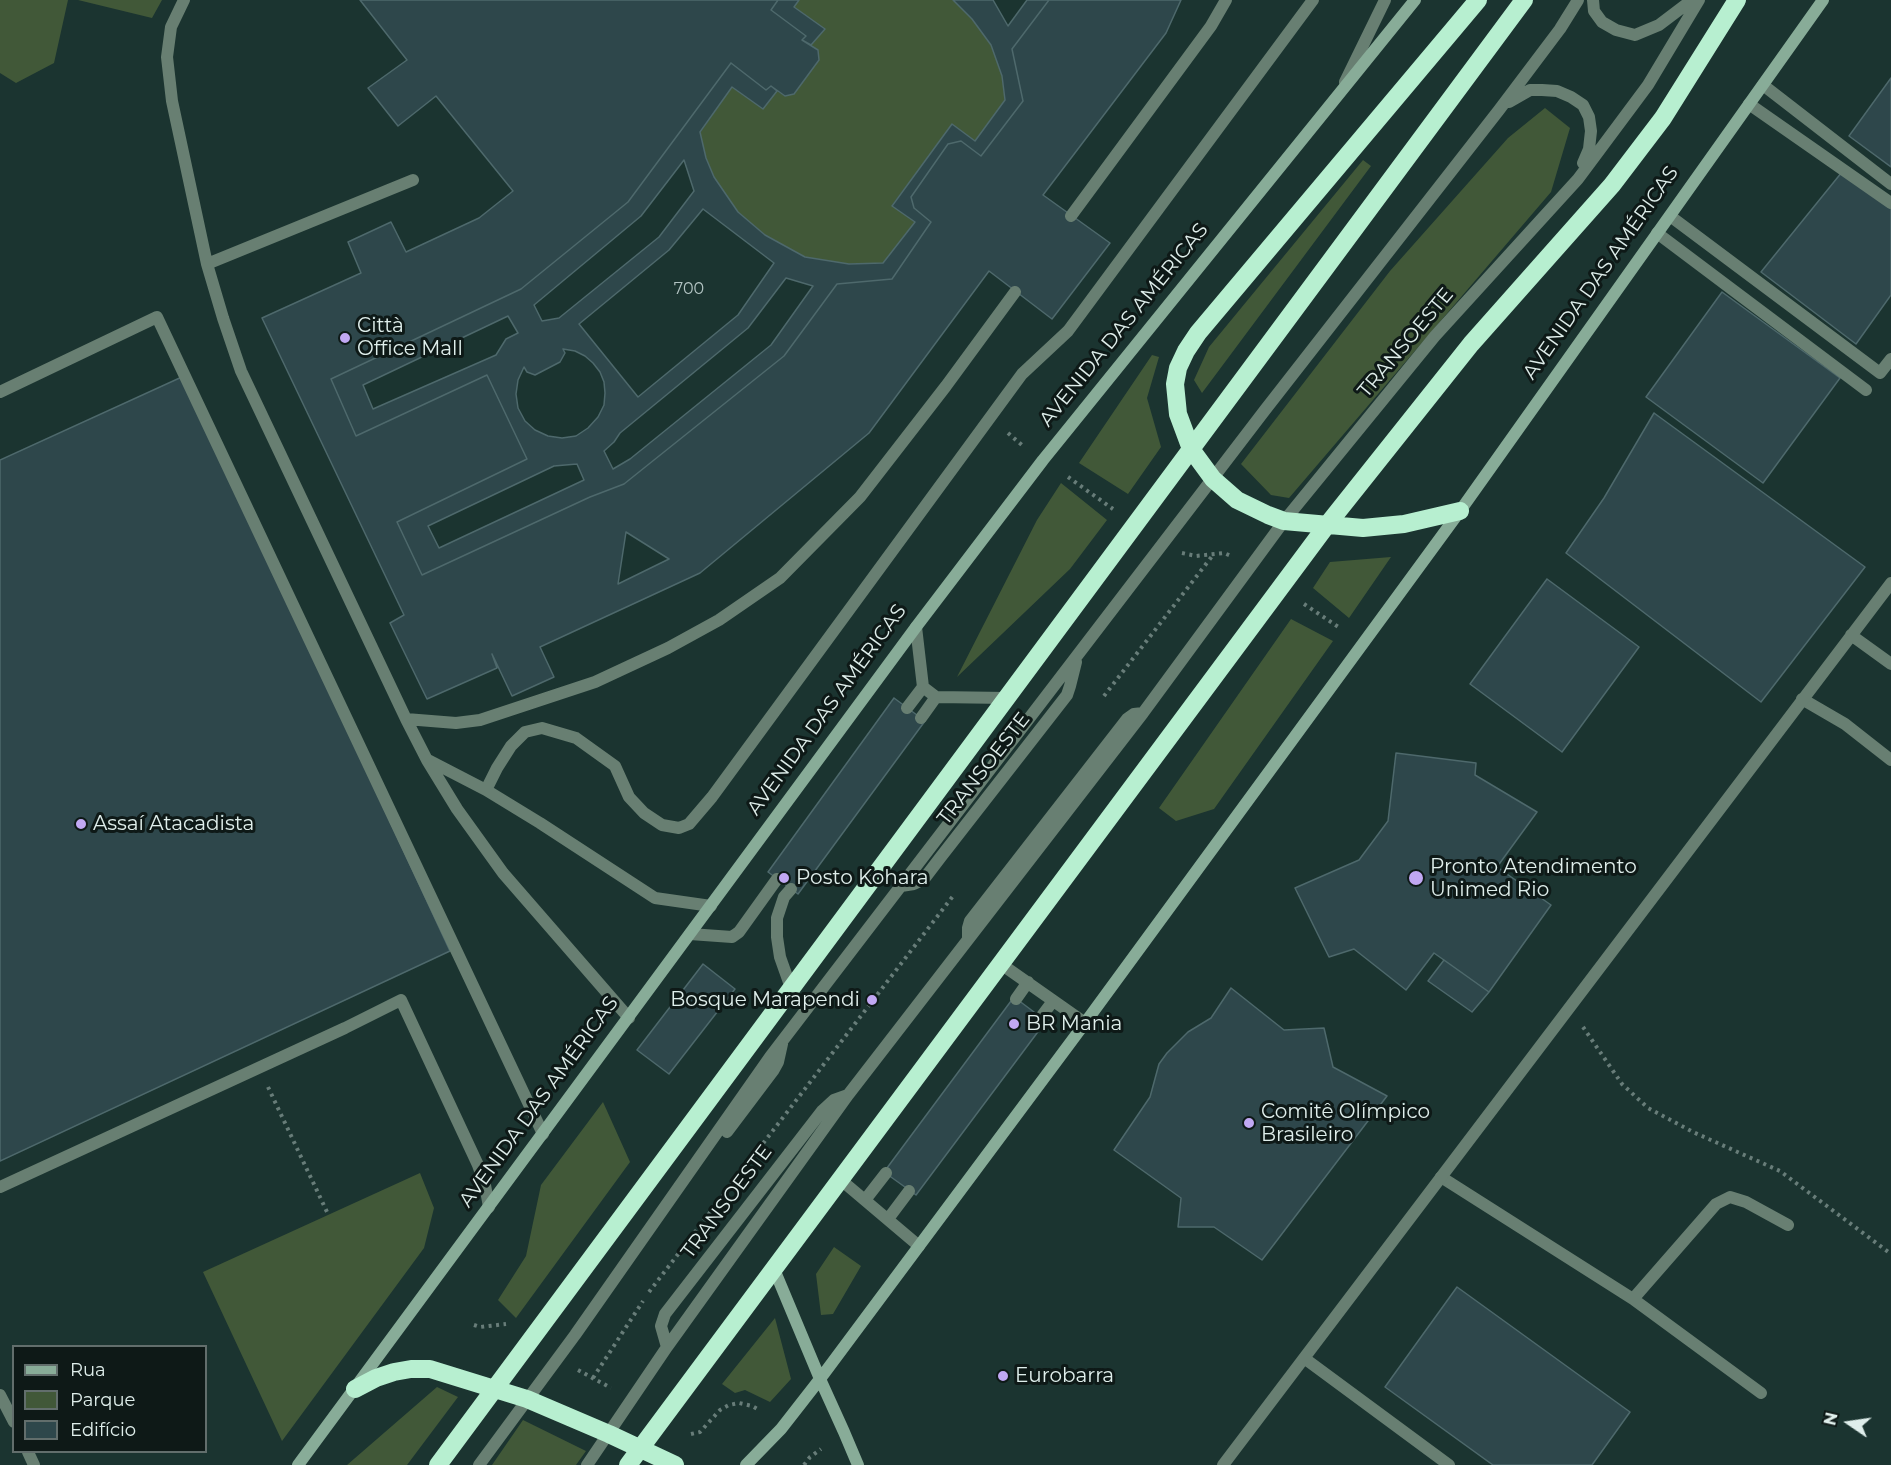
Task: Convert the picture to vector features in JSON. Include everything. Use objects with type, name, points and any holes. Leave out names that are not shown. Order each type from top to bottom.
[{"type":"highway","points":[[1460,511],[1404,524],[1363,528],[1284,521],[1237,500],[1213,479],[1191,449],[1178,414],[1175,384],[1178,368],[1198,333],[1478,0]]},
{"type":"highway","points":[[438,1465],[1524,0]]},
{"type":"highway","name":"AVENIDA DAS AMÉRICAS","points":[[628,1465],[1327,525],[1471,345],[1612,185],[1663,118],[1737,0]]},
{"type":"highway","points":[[355,1389],[394,1372],[430,1369],[527,1399],[675,1465]]},
{"type":"main road","name":"AVENIDA DAS AMÉRICAS","points":[[298,1465],[916,627],[1043,460],[1415,0]]},
{"type":"main road","name":"AVENIDA DAS AMÉRICAS","points":[[746,1465],[780,1429],[820,1380],[1085,1023],[1460,511],[1823,0]]},
{"type":"main road","points":[[774,1269],[858,1465]]},
{"type":"street","points":[[184,0],[171,27],[167,57],[172,101],[207,264],[241,371],[406,718],[457,809],[503,873],[629,1018]]},
{"type":"street","points":[[1071,216],[1211,26],[1226,0]]},
{"type":"street","points":[[486,790],[511,746],[525,732],[542,728],[576,738],[615,766],[629,797],[644,813],[662,825],[679,828],[689,824],[712,797],[1022,374],[1068,331],[1313,0]]},
{"type":"street","points":[[1337,97],[1386,0]]},
{"type":"street","name":"TRANSOESTE","points":[[478,1465],[615,1278],[627,1267],[773,1071],[778,1062],[783,1040],[901,886],[914,884],[924,879],[1067,695],[1076,658],[1499,110],[1560,29],[1578,0]]},
{"type":"street","points":[[1593,0],[1594,11],[1602,21],[1616,30],[1635,35],[1659,25],[1692,0]]},
{"type":"street","name":"TRANSOESTE","points":[[587,1465],[667,1347],[848,1095],[969,939],[970,921],[1127,719],[1131,715],[1143,713],[1284,521],[1435,336],[1578,179],[1648,85],[1699,0]]},
{"type":"street","points":[[1763,85],[1891,184]]},
{"type":"street","points":[[1499,110],[1530,90],[1557,91],[1583,105],[1589,117],[1591,131],[1589,149],[1578,179]]},
{"type":"street","points":[[1749,104],[1891,203]]},
{"type":"street","points":[[207,264],[413,180]]},
{"type":"street","points":[[1670,216],[1880,373],[1891,359]]},
{"type":"street","points":[[1657,233],[1866,390]]},
{"type":"street","points":[[406,718],[456,723],[480,720],[595,682],[668,648],[719,620],[780,578],[860,497],[1015,292]]},
{"type":"street","points":[[0,392],[157,317],[543,1134]]},
{"type":"street","points":[[1223,1465],[1891,583]]},
{"type":"street","points":[[907,708],[923,687],[916,627]]},
{"type":"street","points":[[1851,635],[1891,664]]},
{"type":"street","points":[[923,687],[936,697],[1006,698]]},
{"type":"street","points":[[921,718],[936,697]]},
{"type":"street","points":[[1802,699],[1845,724],[1891,760]]},
{"type":"street","points":[[428,760],[486,790],[540,822],[655,898],[711,906]]},
{"type":"street","points":[[690,934],[732,937],[739,932],[774,883],[787,893],[777,918],[777,938],[780,957],[791,988]]},
{"type":"street","points":[[1001,964],[1085,1023]]},
{"type":"street","points":[[1016,999],[1028,982]]},
{"type":"street","points":[[0,1187],[401,1000],[478,1165],[489,1207]]},
{"type":"street","points":[[1041,1017],[1053,1001]]},
{"type":"street","name":"TRANSOESTE","points":[[667,1347],[661,1326],[665,1314],[822,1111],[834,1100],[848,1095]]},
{"type":"street","points":[[865,1200],[886,1173]]},
{"type":"street","points":[[1441,1178],[1633,1299],[1761,1393]]},
{"type":"street","points":[[841,1180],[919,1246]]},
{"type":"street","points":[[888,1219],[909,1191]]},
{"type":"street","points":[[1633,1299],[1716,1204],[1730,1197],[1746,1202],[1788,1225]]},
{"type":"street","points":[[1304,1358],[1449,1465]]},
{"type":"street","points":[[0,1395],[12,1418]]},
{"type":"path","points":[[1068,477],[1113,509]]},
{"type":"path","points":[[1182,553],[1196,556],[1224,553],[1234,556]]},
{"type":"path","points":[[1104,696],[1212,555]]},
{"type":"path","points":[[1304,604],[1340,628]]},
{"type":"path","points":[[593,1378],[647,1295],[953,896]]},
{"type":"path","points":[[1569,1008],[1598,1046],[1622,1084],[1648,1108],[1693,1132],[1780,1171],[1891,1254]]},
{"type":"path","points":[[259,1068],[328,1214]]},
{"type":"path","points":[[474,1325],[480,1327],[506,1324]]},
{"type":"path","points":[[576,1369],[613,1389]]},
{"type":"path","points":[[691,1434],[700,1432],[720,1410],[729,1405],[739,1403],[759,1410]]},
{"type":"path","points":[[804,1465],[821,1449]]},
{"type":"green space","points":[[0,0],[68,0],[54,63],[16,83],[0,73]]},
{"type":"green space","points":[[78,0],[162,0],[152,18]]},
{"type":"green space","points":[[799,0],[953,0],[972,19],[991,45],[1002,76],[1005,100],[975,141],[952,125],[892,205],[915,222],[883,263],[849,264],[826,261],[805,257],[783,247],[738,212],[714,177],[706,158],[700,133],[732,87],[763,108],[777,91],[785,96],[794,94],[819,60],[818,50],[811,45],[824,29],[794,7]]},
{"type":"green space","points":[[1545,108],[1570,128],[1551,192],[1289,498],[1271,495],[1241,464],[1390,271],[1508,138]]},
{"type":"green space","points":[[1363,160],[1371,166],[1202,393],[1194,380],[1209,347]]},
{"type":"green space","points":[[1152,355],[1159,357],[1147,398],[1161,447],[1128,494],[1079,463]]},
{"type":"green space","points":[[1061,483],[1107,520],[1070,569],[957,677],[1037,520]]},
{"type":"green space","points":[[1391,557],[1349,618],[1313,588],[1330,562]]},
{"type":"green space","points":[[1291,619],[1333,641],[1214,809],[1176,821],[1159,808]]},
{"type":"green space","points":[[603,1102],[630,1162],[516,1318],[498,1300],[526,1256],[541,1185]]},
{"type":"green space","points":[[420,1173],[434,1208],[424,1248],[282,1441],[203,1272]]},
{"type":"green space","points":[[834,1247],[861,1266],[833,1314],[821,1315],[816,1274]]},
{"type":"green space","points":[[775,1318],[791,1379],[770,1402],[745,1390],[735,1393],[722,1384]]},
{"type":"green space","points":[[437,1387],[458,1397],[407,1465],[347,1465]]},
{"type":"green space","points":[[523,1420],[586,1451],[576,1465],[492,1465]]},
{"type":"building","name":"Città Office Mall","points":[[360,0],[778,0],[771,10],[806,36],[802,40],[818,50],[819,60],[794,94],[785,96],[771,86],[766,90],[731,63],[628,202],[521,289],[331,379],[356,436],[487,375],[527,459],[397,522],[422,575],[590,497],[624,484],[784,356],[837,284],[892,279],[931,222],[914,208],[911,197],[948,144],[961,141],[981,156],[1023,101],[1012,49],[1049,0],[1181,0],[1166,33],[1043,195],[1110,243],[1052,319],[989,271],[869,433],[700,573],[540,647],[554,677],[512,696],[492,654],[497,668],[427,699],[390,623],[404,615],[262,318],[361,273],[348,242],[391,222],[406,252],[479,218],[513,191],[436,96],[398,126],[368,88],[407,60]],"holes":[[[626,532],[669,559],[618,584]]]},
{"type":"building","points":[[778,0],[799,0],[794,7],[825,29],[811,45],[802,40],[806,36],[771,10]]},
{"type":"building","points":[[953,0],[993,0],[1008,26],[1027,0],[1049,0],[1012,49],[1023,101],[981,156],[961,141],[948,144],[911,197],[914,208],[931,222],[892,279],[837,284],[784,356],[624,484],[590,497],[422,575],[397,522],[527,459],[487,375],[356,436],[331,379],[521,289],[628,202],[731,63],[766,90],[771,86],[777,91],[763,109],[732,87],[700,132],[706,158],[714,177],[738,212],[765,235],[805,257],[849,264],[883,263],[915,222],[892,206],[952,124],[975,141],[1005,100],[1002,76],[991,45],[972,19]],"holes":[[[684,160],[694,191],[659,237],[559,318],[542,321],[534,305],[641,216]],[[786,278],[813,286],[771,345],[630,459],[613,469],[604,451],[620,433],[748,328]],[[508,316],[518,333],[506,339],[496,355],[373,409],[363,385]],[[563,349],[585,356],[600,372],[605,393],[604,405],[598,417],[588,428],[576,436],[562,438],[548,436],[535,430],[525,421],[518,408],[516,394],[518,380],[524,367],[527,372],[535,375],[560,362],[565,353]],[[577,464],[584,480],[439,548],[428,526],[554,466]]]},
{"type":"building","points":[[1891,78],[1891,167],[1849,136]]},
{"type":"building","points":[[1842,172],[1891,209],[1891,295],[1856,344],[1761,272]]},
{"type":"building","points":[[703,209],[774,263],[738,315],[638,397],[579,324],[669,250]]},
{"type":"building","points":[[1722,292],[1840,378],[1763,483],[1646,397]]},
{"type":"building","points":[[184,376],[450,951],[0,1161],[0,460]]},
{"type":"building","points":[[1654,413],[1865,567],[1761,702],[1566,553],[1604,498]]},
{"type":"building","points":[[1547,579],[1639,647],[1562,752],[1470,684]]},
{"type":"building","points":[[894,698],[925,721],[798,894],[768,872]]},
{"type":"building","name":"Pronto Atendimento Unimed Rio","points":[[1396,753],[1476,763],[1475,775],[1537,812],[1497,867],[1551,905],[1489,992],[1434,953],[1406,990],[1354,949],[1329,957],[1295,888],[1359,860],[1388,821]]},
{"type":"building","points":[[1444,960],[1489,992],[1472,1012],[1428,981]]},
{"type":"building","points":[[703,964],[735,989],[669,1074],[637,1050]]},
{"type":"building","name":"Comitê Olímpico Brasileiro","points":[[1231,988],[1284,1030],[1324,1028],[1333,1067],[1387,1096],[1262,1260],[1214,1227],[1178,1227],[1181,1198],[1114,1150],[1150,1097],[1159,1064],[1188,1032],[1211,1018]]},
{"type":"building","points":[[1014,997],[1046,1021],[916,1195],[884,1172]]},
{"type":"building","points":[[1457,1287],[1630,1412],[1592,1465],[1493,1465],[1385,1387]]},
{"type":"place","name":"Città Office Mall","points":[[345,338]]},
{"type":"place","name":"Assaí Atacadista","points":[[81,824]]},
{"type":"place","name":"Posto Kohara","points":[[784,878]]},
{"type":"place","name":"Pronto Atendimento Unimed Rio","points":[[1416,878]]},
{"type":"place","name":"Bosque Marapendi","points":[[872,1000]]},
{"type":"place","name":"BR Mania","points":[[1014,1024]]},
{"type":"place","name":"Comitê Olímpico Brasileiro","points":[[1249,1123]]},
{"type":"place","name":"Eurobarra","points":[[1003,1376]]}]
